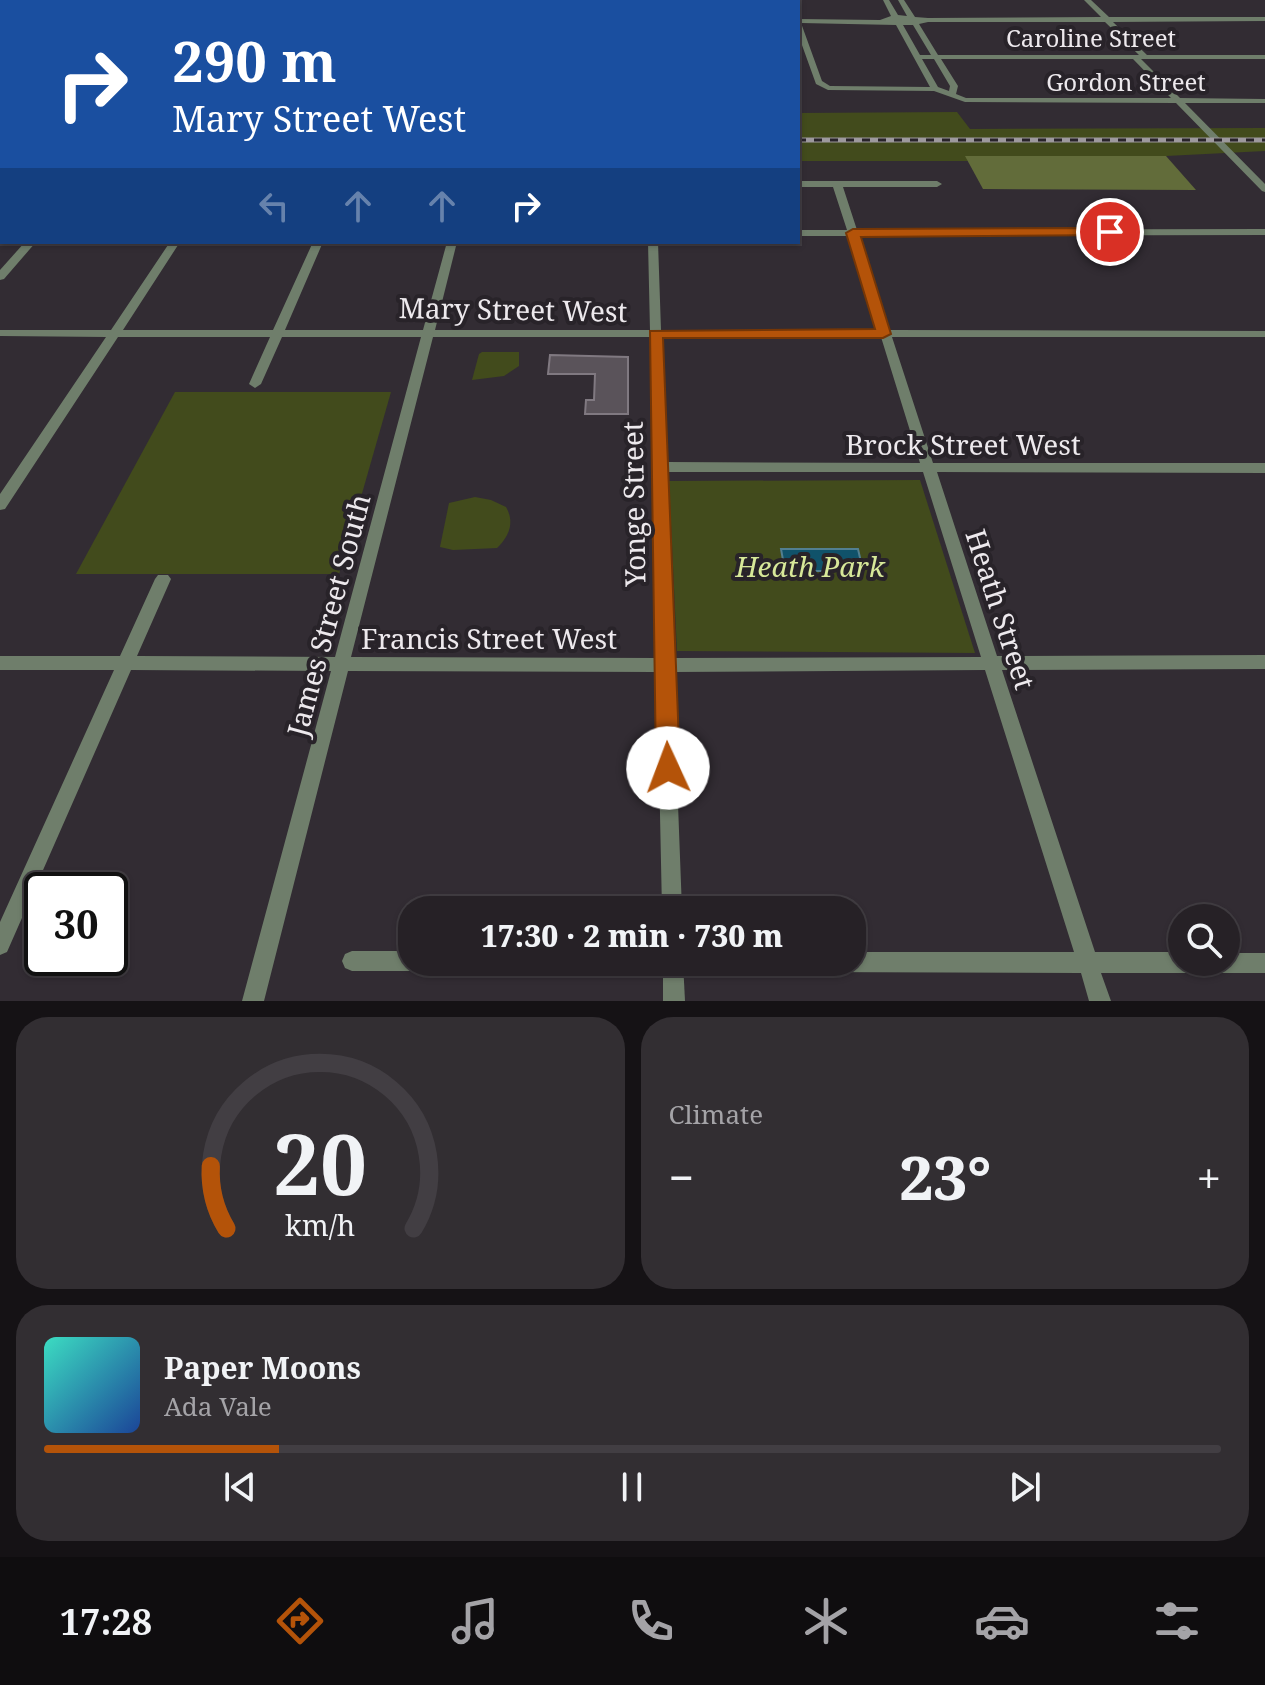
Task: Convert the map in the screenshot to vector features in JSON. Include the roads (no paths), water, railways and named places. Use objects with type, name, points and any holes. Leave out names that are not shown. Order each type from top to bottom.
[{"type":"street","points":[[886,0],[935,89]]},
{"type":"street","points":[[901,0],[936,57],[952,92]]},
{"type":"street","points":[[1087,0],[1145,57]]},
{"type":"street","points":[[800,22],[1265,20]]},
{"type":"street","name":"Gordon Street","points":[[800,28],[819,82],[826,87],[935,89],[986,102],[1265,101]]},
{"type":"street","name":"Caroline Street","points":[[917,57],[1265,57]]},
{"type":"street","points":[[1135,57],[1265,189]]},
{"type":"street","points":[[800,184],[937,184]]},
{"type":"street","name":"Heath Street","points":[[837,184],[1100,1001]]},
{"type":"street","points":[[800,233],[1265,232]]},
{"type":"street","points":[[0,277],[29,244]]},
{"type":"street","points":[[0,505],[174,244]]},
{"type":"street","points":[[255,384],[317,244]]},
{"type":"street","name":"James Street South","points":[[253,1001],[451,244]]},
{"type":"street","name":"Yonge Street","points":[[653,244],[672,896]]},
{"type":"street","name":"Mary Street West","points":[[0,333],[1265,334]]},
{"type":"street","name":"Brock Street West","points":[[660,467],[1265,468]]},
{"type":"street","points":[[0,945],[163,579]]},
{"type":"street","name":"Francis Street West","points":[[0,663],[664,665],[1265,662]]},
{"type":"street","points":[[352,961],[398,961]]},
{"type":"street","points":[[866,962],[1265,963]]},
{"type":"street","points":[[673,976],[674,1001]]},
{"type":"water","points":[[781,549],[858,549],[863,571],[785,571]]},
{"type":"railway","points":[[800,140],[1265,140]]},
{"type":"park label","name":"Heath Park","points":[[810,566]]}]
